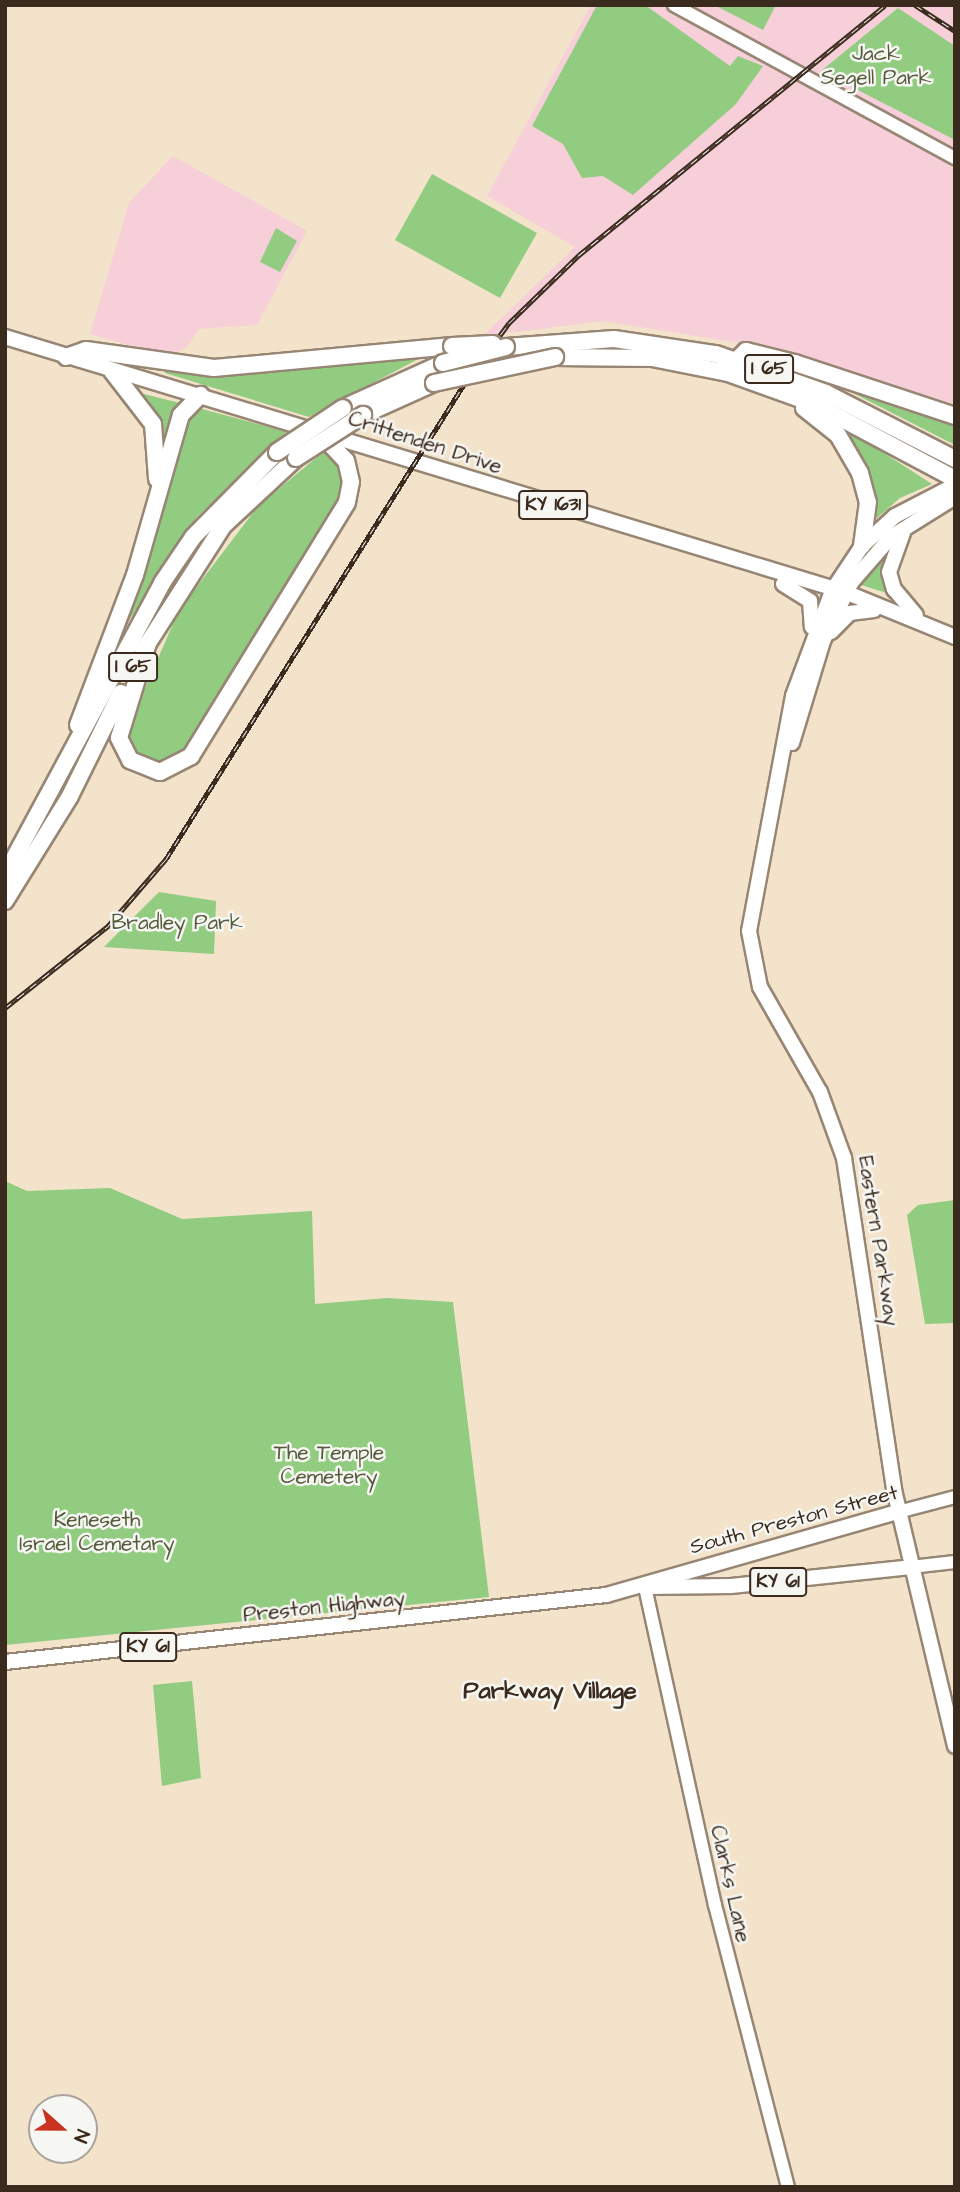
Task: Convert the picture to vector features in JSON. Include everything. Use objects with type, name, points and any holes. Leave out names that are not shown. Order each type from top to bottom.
[{"type":"highway","name":"I 65","points":[[5,875],[55,792],[162,583],[193,537],[277,452],[342,408],[443,363],[506,346],[567,340],[644,340],[736,359],[826,393],[955,458]]},
{"type":"highway","points":[[66,356],[86,350],[214,368],[452,346],[506,346]]},
{"type":"highway","points":[[736,359],[746,352],[795,363],[955,416]]},
{"type":"highway","name":"I 65","points":[[5,901],[70,796],[148,643],[223,526],[296,458],[363,415],[434,383],[555,356],[682,362],[769,387],[836,414],[955,479]]},
{"type":"highway","points":[[112,371],[147,411],[158,437],[159,465],[144,547]]},
{"type":"highway","points":[[769,387],[824,421],[854,461],[868,502],[862,546]]},
{"type":"highway","points":[[55,792],[144,547],[181,415],[200,396]]},
{"type":"highway","points":[[148,643],[122,718],[120,744],[135,764],[168,771],[191,756],[347,502],[351,482],[346,461],[318,430]]},
{"type":"main road","name":"Crittenden Drive","points":[[5,337],[112,371],[318,430],[917,617],[955,637]]},
{"type":"main road","name":"Eastern Parkway","points":[[955,485],[906,507],[862,546],[818,639],[793,696],[783,759],[757,868],[750,949],[760,987],[820,1092],[844,1158],[898,1513],[955,1746]]},
{"type":"main road","name":"Eastern Parkway","points":[[840,594],[870,556],[914,519],[955,497]]},
{"type":"main road","points":[[914,519],[895,546],[889,572],[894,589],[917,617]]},
{"type":"main road","points":[[773,573],[810,601],[818,639],[847,615],[874,610]]},
{"type":"main road","name":"Crittenden Drive","points":[[840,594],[955,647]]},
{"type":"main road","name":"South Preston Street","points":[[645,1587],[898,1513]]},
{"type":"main road","name":"KY 61","points":[[645,1587],[731,1586],[911,1567]]},
{"type":"main road","name":"Preston Highway","points":[[5,1662],[537,1605],[645,1587]]},
{"type":"street","points":[[674,5],[955,158]]},
{"type":"street","name":"South Preston Street","points":[[898,1513],[955,1497]]},
{"type":"street","name":"KY 61","points":[[911,1567],[955,1562]]},
{"type":"street","name":"Clarks Lane","points":[[645,1587],[696,1824],[788,2187]]},
{"type":"shaded area","points":[[591,5],[955,5],[955,404],[740,343],[603,321],[483,336],[575,247],[487,196]]},
{"type":"shaded area","points":[[173,156],[307,231],[257,325],[199,329],[186,348],[165,356],[90,334],[129,203]]},
{"type":"green space","points":[[597,5],[645,5],[730,66],[738,56],[763,66],[736,104],[633,195],[603,176],[582,178],[563,144],[532,126]]},
{"type":"green space","points":[[714,5],[776,5],[763,30]]},
{"type":"green space","name":"Jack Segell Park","points":[[898,8],[955,46],[955,140],[821,71]]},
{"type":"green space","points":[[432,174],[537,233],[500,298],[395,240]]},
{"type":"green space","points":[[276,228],[297,241],[280,272],[260,262]]},
{"type":"green space","points":[[422,357],[309,417],[165,373],[165,370]]},
{"type":"green space","points":[[811,374],[955,420],[955,445],[855,394]]},
{"type":"green space","points":[[140,393],[184,404],[163,472],[160,425]]},
{"type":"green space","points":[[195,407],[287,432],[197,517],[122,631],[158,524],[184,418]]},
{"type":"green space","points":[[839,428],[856,435],[932,484],[900,498],[871,523]]},
{"type":"green space","points":[[328,448],[339,458],[346,491],[188,753],[174,764],[142,764],[123,739],[179,610],[258,506]]},
{"type":"green space","points":[[888,553],[886,562],[893,595],[861,585]]},
{"type":"green space","name":"Bradley Park","points":[[159,892],[216,901],[214,954],[104,947]]},
{"type":"green space","points":[[5,1181],[27,1191],[110,1188],[182,1219],[312,1211],[315,1304],[387,1298],[453,1302],[489,1597],[5,1645]]},
{"type":"green space","points":[[955,1200],[955,1323],[925,1324],[907,1215],[918,1205]]},
{"type":"green space","points":[[192,1681],[201,1778],[162,1786],[153,1685]]},
{"type":"railway","points":[[5,1008],[108,926],[166,859],[463,386],[509,323],[579,255],[885,5]]},
{"type":"railway","points":[[915,5],[955,31]]},
{"type":"district","name":"Parkway Village","points":[[550,1692]]},
{"type":"park label","name":"The Temple Cemetery","points":[[329,1465]]},
{"type":"park label","name":"Keneseth Israel Cemetary","points":[[97,1532]]}]
